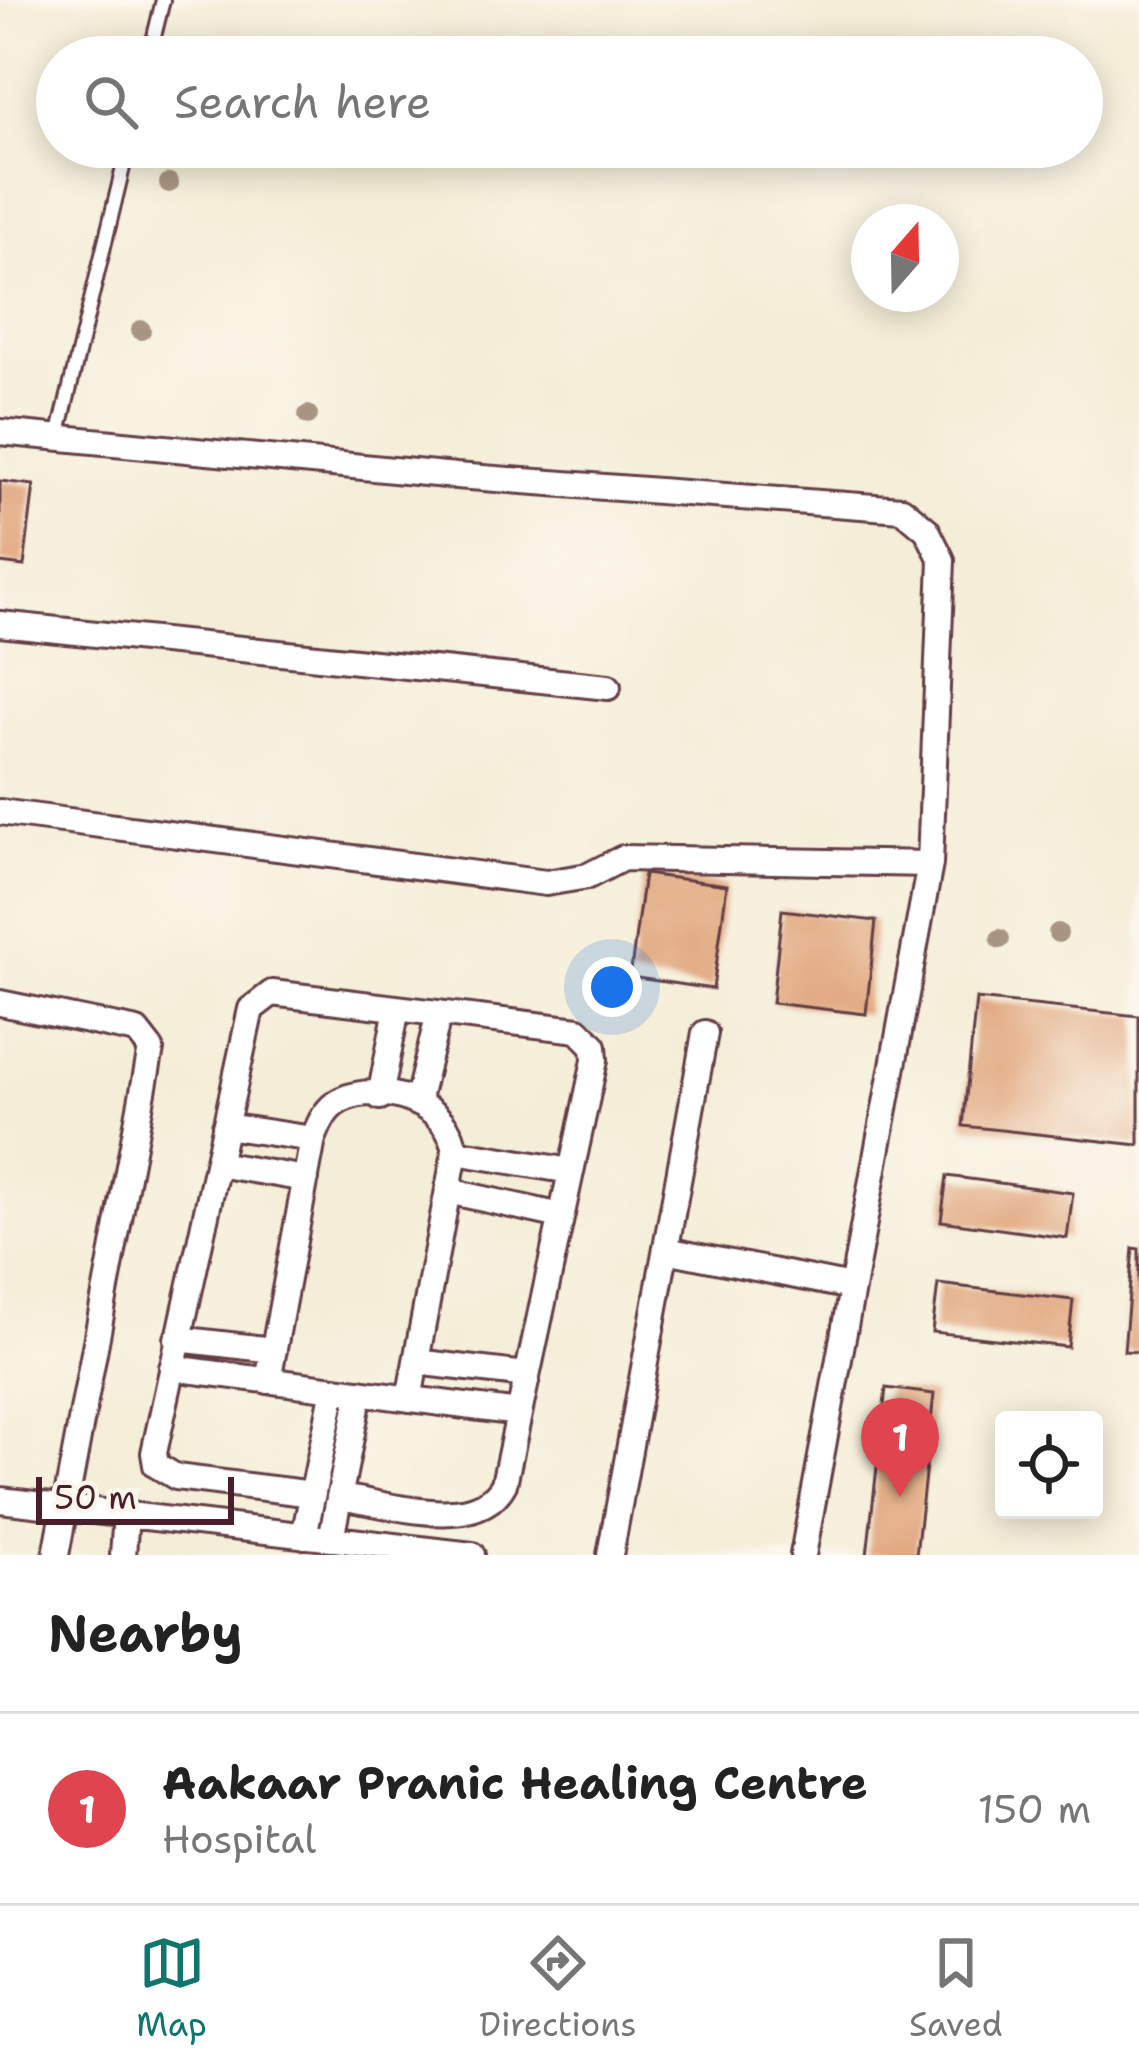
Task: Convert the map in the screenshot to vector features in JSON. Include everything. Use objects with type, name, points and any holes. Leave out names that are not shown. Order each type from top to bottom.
[{"type":"street","points":[[0,432],[478,478],[902,509],[927,530],[942,560],[930,864],[802,1555]]},
{"type":"street","points":[[0,625],[608,687]]},
{"type":"street","points":[[0,812],[546,883],[588,876],[622,859],[930,864]]},
{"type":"street","points":[[313,1494],[164,1472],[154,1453],[251,1009],[263,995],[578,1030],[588,1037],[595,1060],[504,1484],[484,1507],[469,1514],[339,1497]]},
{"type":"street","points":[[0,1003],[137,1031],[152,1049],[56,1555]]},
{"type":"street","points":[[380,1096],[397,1008]]},
{"type":"street","points":[[417,1102],[439,1013]]},
{"type":"street","points":[[610,1555],[705,1033]]},
{"type":"street","points":[[268,1381],[314,1139],[322,1118],[341,1100],[380,1096],[417,1102],[447,1120],[455,1152],[409,1399]]},
{"type":"street","points":[[225,1126],[314,1139]]},
{"type":"street","points":[[455,1152],[571,1171]]},
{"type":"street","points":[[217,1164],[306,1179]]},
{"type":"street","points":[[448,1191],[561,1216]]},
{"type":"street","points":[[665,1250],[851,1288]]},
{"type":"street","points":[[177,1339],[274,1350]]},
{"type":"street","points":[[416,1362],[527,1375]]},
{"type":"street","points":[[172,1368],[519,1413]]},
{"type":"street","points":[[304,1536],[334,1389]]},
{"type":"street","points":[[331,1539],[360,1392]]},
{"type":"street","points":[[0,1500],[331,1539],[385,1550],[472,1555]]},
{"type":"street","points":[[123,1555],[126,1515]]},
{"type":"lane","points":[[154,36],[163,0]]},
{"type":"lane","points":[[58,437],[123,168]]},
{"type":"building","points":[[0,481],[34,485],[24,566],[0,563]]},
{"type":"building","points":[[644,874],[727,885],[713,989],[630,977]]},
{"type":"building","points":[[782,910],[876,921],[866,1014],[772,1003]]},
{"type":"building","points":[[976,999],[1139,1016],[1139,1145],[963,1126]]},
{"type":"building","points":[[947,1176],[1073,1193],[1067,1238],[941,1221]]},
{"type":"building","points":[[1133,1248],[1139,1249],[1139,1352],[1124,1351]]},
{"type":"building","points":[[938,1284],[1073,1300],[1068,1347],[932,1332]]},
{"type":"building","points":[[886,1388],[934,1394],[916,1555],[867,1555]]},
{"type":"place","name":"Aakaar Pranic Healing Centre","points":[[900,1497]]}]
